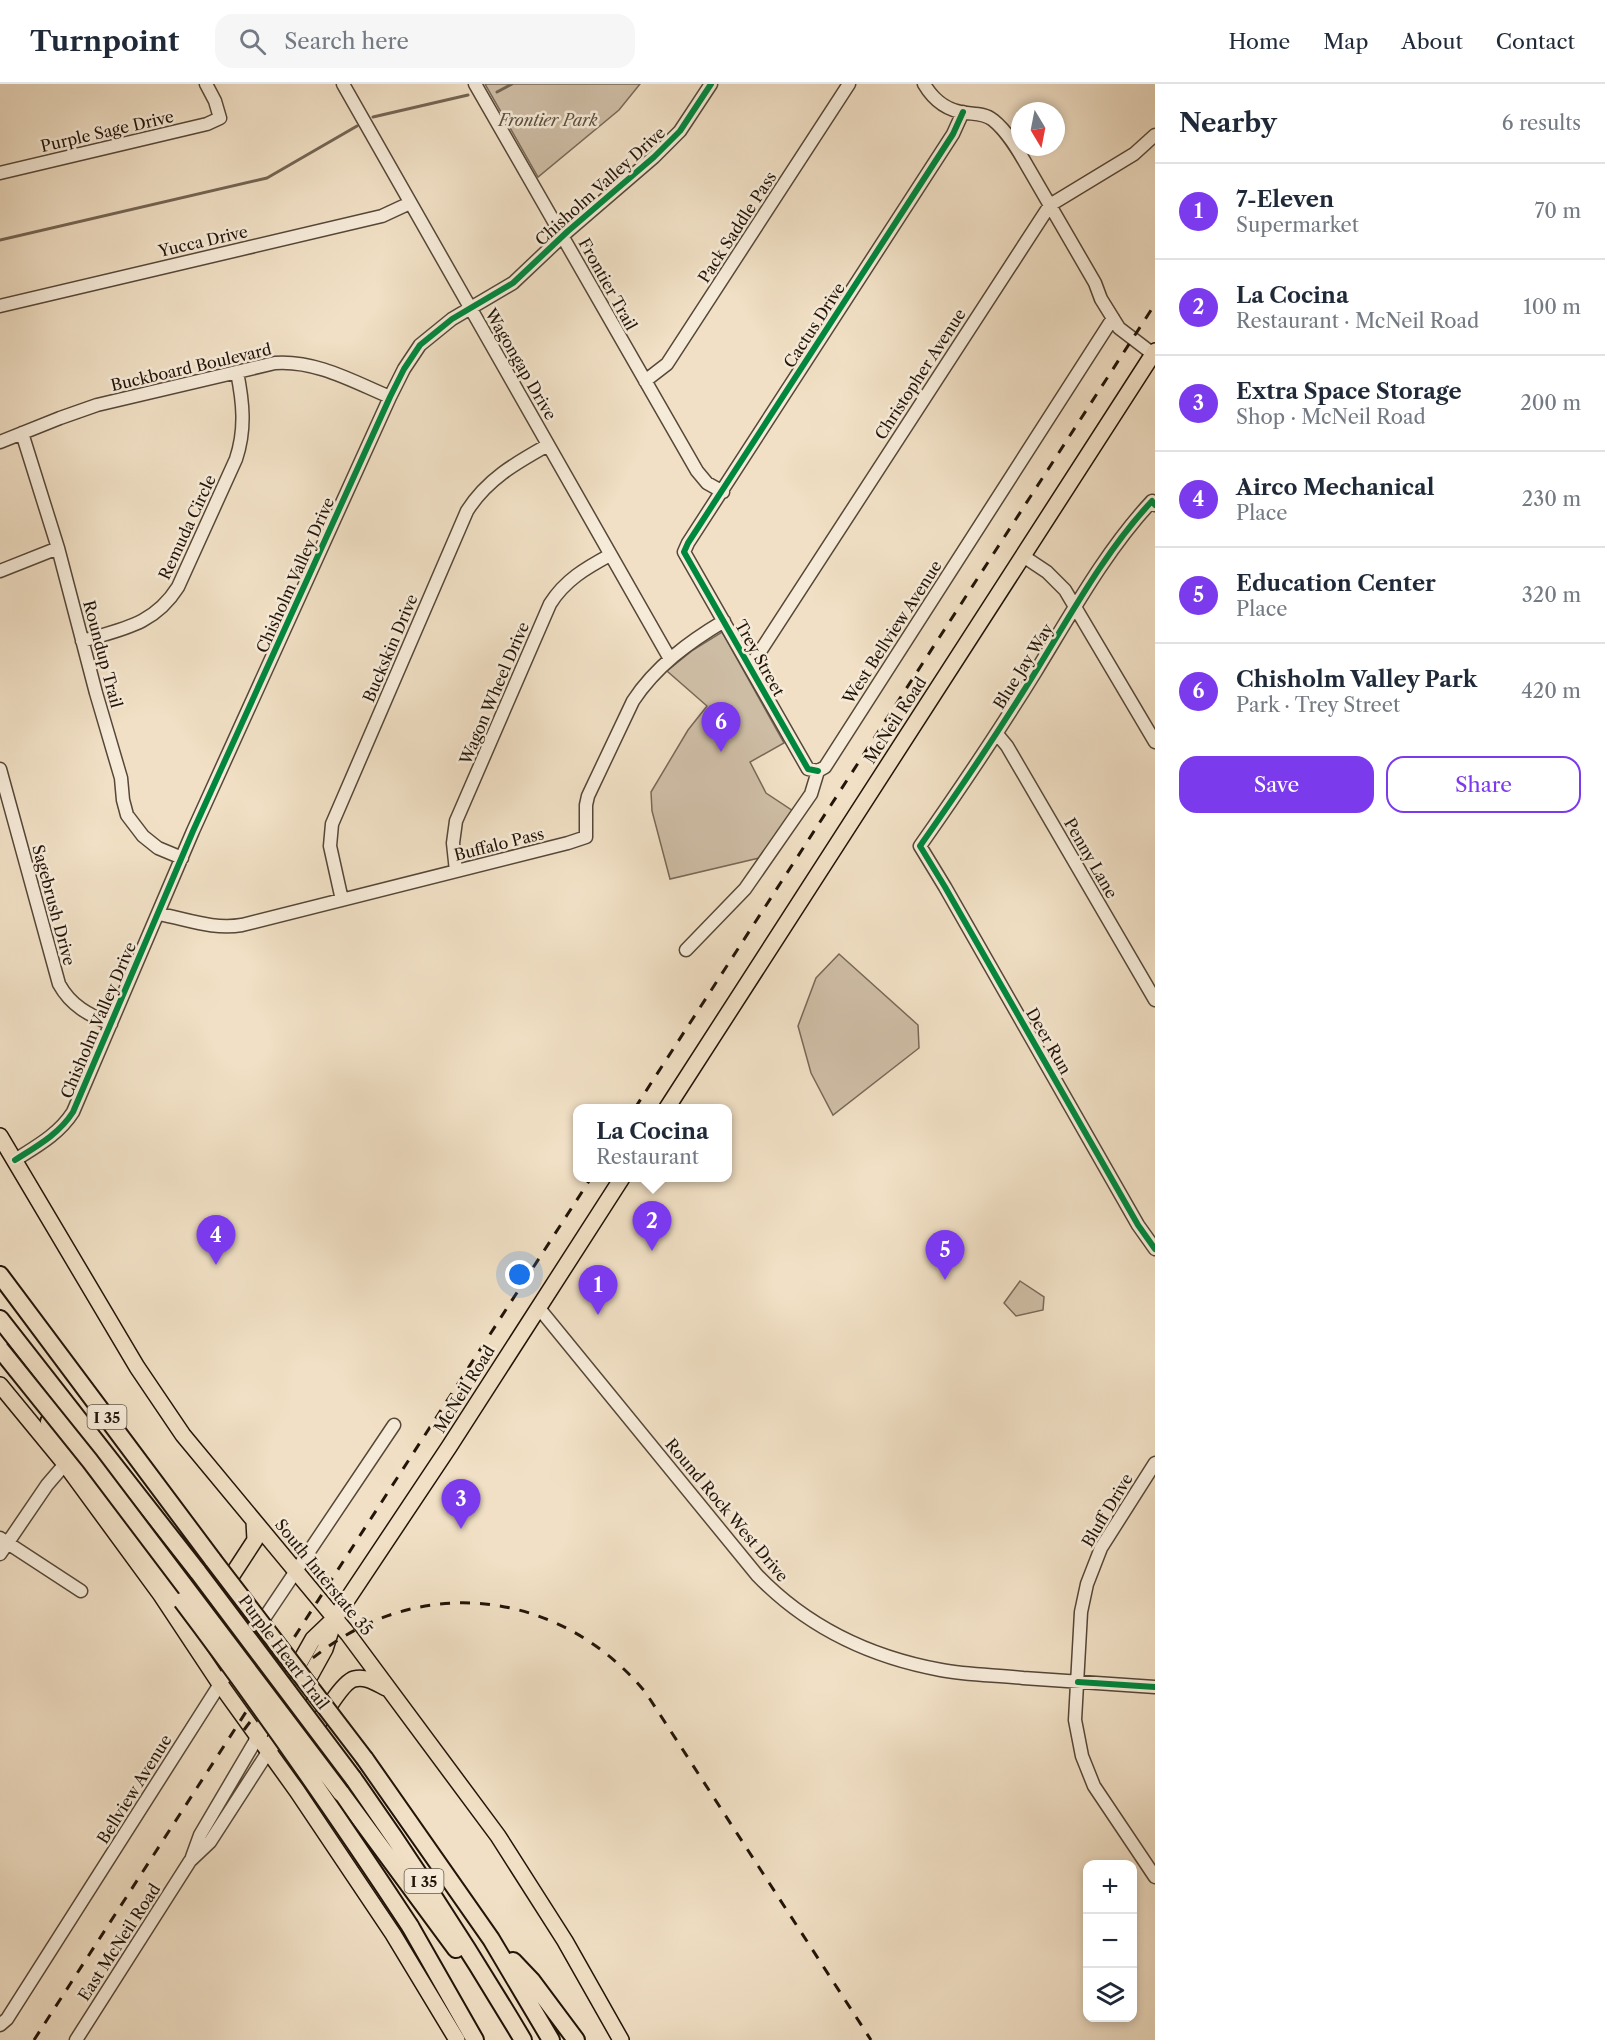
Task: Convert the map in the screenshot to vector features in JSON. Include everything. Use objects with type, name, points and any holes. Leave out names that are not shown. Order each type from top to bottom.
[{"type":"highway","name":"Purple Heart Trail","points":[[0,1275],[365,1759],[491,1939],[551,2040]]},
{"type":"highway","name":"Purple Heart Trail","points":[[0,1319],[198,1572],[353,1778],[406,1854],[523,2040]]},
{"type":"highway","points":[[0,1351],[19,1382],[298,1759],[410,1926],[475,2040]]},
{"type":"highway","points":[[0,1351],[90,1461],[341,1792],[450,1942],[491,1987]]},
{"type":"highway","points":[[491,1939],[532,1981],[576,2040]]},
{"type":"main road","name":"McNeil Road","points":[[670,1104],[1154,353]]},
{"type":"main road","name":"South Interstate 35","points":[[0,1136],[137,1367],[183,1435],[335,1618],[498,1836],[565,1941],[621,2040]]},
{"type":"main road","name":"McNeil Road","points":[[257,1737],[313,1639],[335,1618],[449,1447],[619,1182]]},
{"type":"main road","points":[[0,1385],[65,1464],[161,1595],[393,1934],[457,2040]]},
{"type":"main road","points":[[161,1595],[184,1611],[195,1614],[210,1609],[255,1540],[254,1521]]},
{"type":"main road","name":"McNeil Road","points":[[268,1752],[325,1648],[335,1618]]},
{"type":"main road","points":[[297,1791],[292,1778],[292,1767],[344,1686],[356,1679],[365,1679],[391,1690]]},
{"type":"street","name":"Purple Sage Drive","points":[[0,173],[207,124],[220,118],[215,101],[206,84]]},
{"type":"street","name":"Wagongap Drive","points":[[343,84],[670,659]]},
{"type":"street","name":"Frontier Trail","points":[[475,84],[697,471],[707,483],[723,492]]},
{"type":"street","name":"Chisholm Valley Drive","points":[[15,1160],[49,1138],[69,1118],[182,858],[404,369],[420,345],[452,319],[513,283],[670,142],[711,84]]},
{"type":"street","name":"Pack Saddle Pass","points":[[645,381],[667,364],[849,84]]},
{"type":"street","points":[[924,84],[939,103],[994,121],[1022,156],[1113,318],[1129,335],[1154,353]]},
{"type":"street","name":"Cactus Drive","points":[[684,552],[953,134],[963,112]]},
{"type":"street","name":"Christopher Avenue","points":[[750,667],[1050,205],[1134,154],[1155,135]]},
{"type":"street","name":"Yucca Drive","points":[[0,306],[382,216],[411,203]]},
{"type":"street","points":[[1095,283],[1110,300],[1126,327],[1131,330],[1129,335]]},
{"type":"street","name":"West Bellview Avenue","points":[[686,950],[745,889],[811,794],[818,771],[825,767],[1113,318]]},
{"type":"street","points":[[1094,347],[1111,333],[1129,335]]},
{"type":"street","name":"Buckboard Boulevard","points":[[0,442],[97,405],[275,363],[301,363],[321,368],[390,397]]},
{"type":"street","name":"Remuda Circle","points":[[82,640],[148,619],[165,606],[178,587],[241,444],[243,421],[237,372]]},
{"type":"street","name":"Roundup Trail","points":[[22,433],[58,548],[121,778],[127,815],[143,836],[158,848],[182,858]]},
{"type":"street","name":"Buckskin Drive","points":[[342,900],[330,846],[332,824],[467,511],[476,497],[504,470],[548,445]]},
{"type":"street","name":"Blue Jay Way","points":[[920,846],[997,734],[1076,606],[1133,522],[1154,503]]},
{"type":"street","points":[[0,571],[58,548]]},
{"type":"street","name":"Trey Street","points":[[684,552],[808,769],[818,771]]},
{"type":"street","name":"Wagon Wheel Drive","points":[[456,872],[453,843],[458,816],[550,604],[580,571],[610,555]]},
{"type":"street","points":[[1023,556],[1059,582],[1076,606],[1155,742]]},
{"type":"street","name":"Buffalo Pass","points":[[159,914],[208,926],[235,926],[456,872],[586,837],[586,805],[596,777],[633,701],[647,682],[670,659],[703,633],[724,621]]},
{"type":"street","name":"Penny Lane","points":[[997,734],[1007,746],[1155,1000]]},
{"type":"street","name":"Sagebrush Drive","points":[[0,769],[59,984],[74,1004],[84,1012],[111,1024]]},
{"type":"street","name":"Deer Run","points":[[920,846],[1138,1225],[1155,1249]]},
{"type":"street","name":"Round Rock West Drive","points":[[538,1306],[757,1575],[773,1592],[811,1621],[853,1644],[882,1656],[912,1664],[957,1672],[1155,1687]]},
{"type":"street","name":"Bellview Avenue","points":[[0,2025],[8,2019],[220,1684],[394,1425]]},
{"type":"street","name":"Bluff Drive","points":[[1155,1463],[1101,1548],[1087,1584],[1081,1612],[1076,1706],[1076,1734],[1098,1793],[1155,1877]]},
{"type":"street","points":[[0,1554],[4,1541],[46,1485],[65,1464]]},
{"type":"street","points":[[4,1541],[81,1591]]},
{"type":"street","name":"East McNeil Road","points":[[76,2040],[190,1861],[200,1835],[257,1737]]},
{"type":"street","name":"East McNeil Road","points":[[190,1861],[210,1842],[268,1752]]},
{"type":"green space","name":"Frontier Park","points":[[485,84],[640,84],[619,110],[538,177]]},
{"type":"green space","points":[[722,632],[784,743],[750,762],[766,793],[793,811],[759,858],[670,879],[652,811],[651,792],[688,730],[707,706],[667,671],[693,650]]},
{"type":"green space","points":[[839,954],[918,1025],[919,1048],[833,1115],[811,1073],[798,1026],[816,978]]},
{"type":"green space","points":[[1020,1281],[1044,1297],[1043,1310],[1016,1316],[1004,1303]]},
{"type":"waterway","points":[[497,92],[512,84]]},
{"type":"waterway","points":[[373,117],[468,95]]},
{"type":"waterway","points":[[0,240],[267,178],[357,126]]},
{"type":"railway","points":[[638,1104],[1155,304]]},
{"type":"railway","points":[[34,2040],[588,1182]]},
{"type":"railway","points":[[244,1730],[281,1686],[310,1660],[359,1628],[397,1613],[436,1604],[475,1603],[514,1609],[551,1621],[585,1639],[617,1663],[646,1693],[871,2040]]},
{"type":"cycle path","points":[[15,1160],[54,1133],[73,1112],[193,831],[404,369],[420,345],[452,319],[513,283],[568,231],[654,157],[680,131],[711,84]]},
{"type":"cycle path","points":[[818,771],[808,769],[684,552],[953,134],[963,112]]},
{"type":"cycle path","points":[[1155,505],[1152,501],[1104,561],[1008,716],[920,846],[1138,1225],[1155,1249]]},
{"type":"cycle path","points":[[1078,1682],[1155,1687]]},
{"type":"place","name":"Chisholm Valley Park","points":[[721,752]]},
{"type":"place","name":"La Cocina","points":[[652,1251]]},
{"type":"place","name":"Airco Mechanical","points":[[216,1265]]},
{"type":"place","name":"Education Center","points":[[945,1280]]},
{"type":"place","name":"7-Eleven","points":[[598,1315]]},
{"type":"place","name":"Extra Space Storage","points":[[461,1529]]}]
